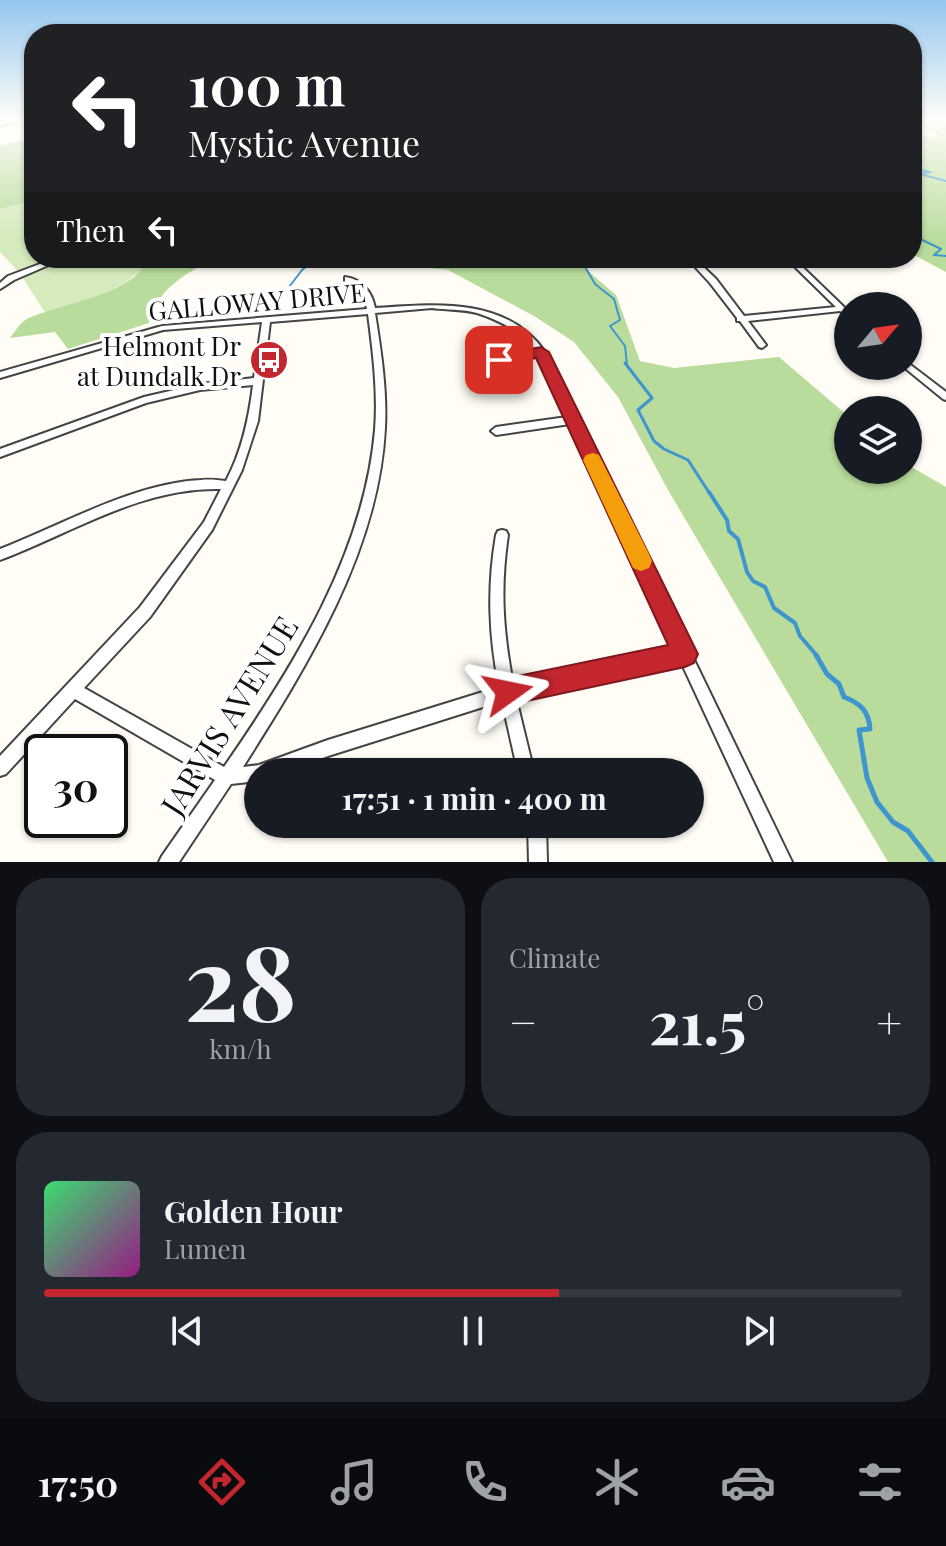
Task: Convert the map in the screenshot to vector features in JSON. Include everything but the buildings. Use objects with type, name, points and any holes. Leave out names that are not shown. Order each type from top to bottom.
[{"type":"street","points":[[0,287],[11,278],[36,268]]},
{"type":"street","points":[[700,268],[762,345]]},
{"type":"street","points":[[799,268],[834,301]]},
{"type":"street","points":[[0,275],[11,278]]},
{"type":"street","name":"JARVIS AVENUE","points":[[168,862],[303,657],[339,580],[365,512],[380,433],[371,313],[366,291],[348,279]]},
{"type":"street","name":"GALLOWAY DRIVE","points":[[0,375],[162,328],[432,306],[476,310],[496,317],[526,333],[541,352]]},
{"type":"street","points":[[740,319],[834,313]]},
{"type":"street","points":[[0,768],[145,612],[208,526],[229,485],[253,421],[266,319]]},
{"type":"street","points":[[478,363],[541,352],[783,862]]},
{"type":"street","points":[[922,377],[946,397]]},
{"type":"street","points":[[0,453],[144,400],[200,387],[259,381]]},
{"type":"street","points":[[496,431],[573,420]]},
{"type":"street","points":[[0,555],[146,495],[190,485],[229,485]]},
{"type":"street","points":[[502,535],[493,592],[508,692],[523,758]]},
{"type":"street","points":[[301,758],[508,692],[685,654]]},
{"type":"street","points":[[74,690],[225,777],[244,775]]},
{"type":"street","points":[[537,838],[538,862]]},
{"type":"green space","points":[[0,159],[24,159],[24,203],[0,209]]},
{"type":"green space","points":[[922,159],[946,159],[946,272],[922,259]]},
{"type":"green space","points":[[24,203],[24,268],[141,268],[119,286],[46,314],[19,272],[0,252],[0,209]]},
{"type":"green space","points":[[197,268],[166,291],[149,323],[68,349],[55,332],[10,338],[27,319],[114,289],[140,270]]},
{"type":"green space","points":[[427,268],[584,268],[616,295],[640,361],[674,368],[779,357],[834,404],[834,484],[922,484],[922,473],[946,487],[946,862],[888,862],[668,490],[618,397],[574,342],[534,316],[448,270]]},
{"type":"waterway","points":[[922,170],[931,172],[922,174]]},
{"type":"waterway","points":[[922,175],[946,181]]},
{"type":"waterway","points":[[922,240],[941,249],[934,255],[946,256]]},
{"type":"waterway","points":[[286,291],[304,268]]},
{"type":"waterway","points":[[586,268],[595,284],[614,299],[620,320],[610,326],[625,346],[627,365]]},
{"type":"waterway","points":[[625,363],[652,398],[638,410],[654,441],[688,460],[710,494]]},
{"type":"waterway","points":[[709,492],[727,520],[729,531],[738,539],[747,572],[753,581],[765,587],[774,608],[795,623],[800,636],[818,657]]},
{"type":"waterway","points":[[816,655],[827,674],[839,684],[844,697],[859,705],[868,717],[870,729],[859,730],[867,778],[877,802],[893,822],[908,831],[932,862]]},
{"type":"slow traffic","points":[[593,460],[641,561]]},
{"type":"place","name":"Helmont Dr at Dundalk Dr","points":[[269,360]]},
{"type":"route","points":[[499,360],[541,352],[685,654],[508,692]]}]
